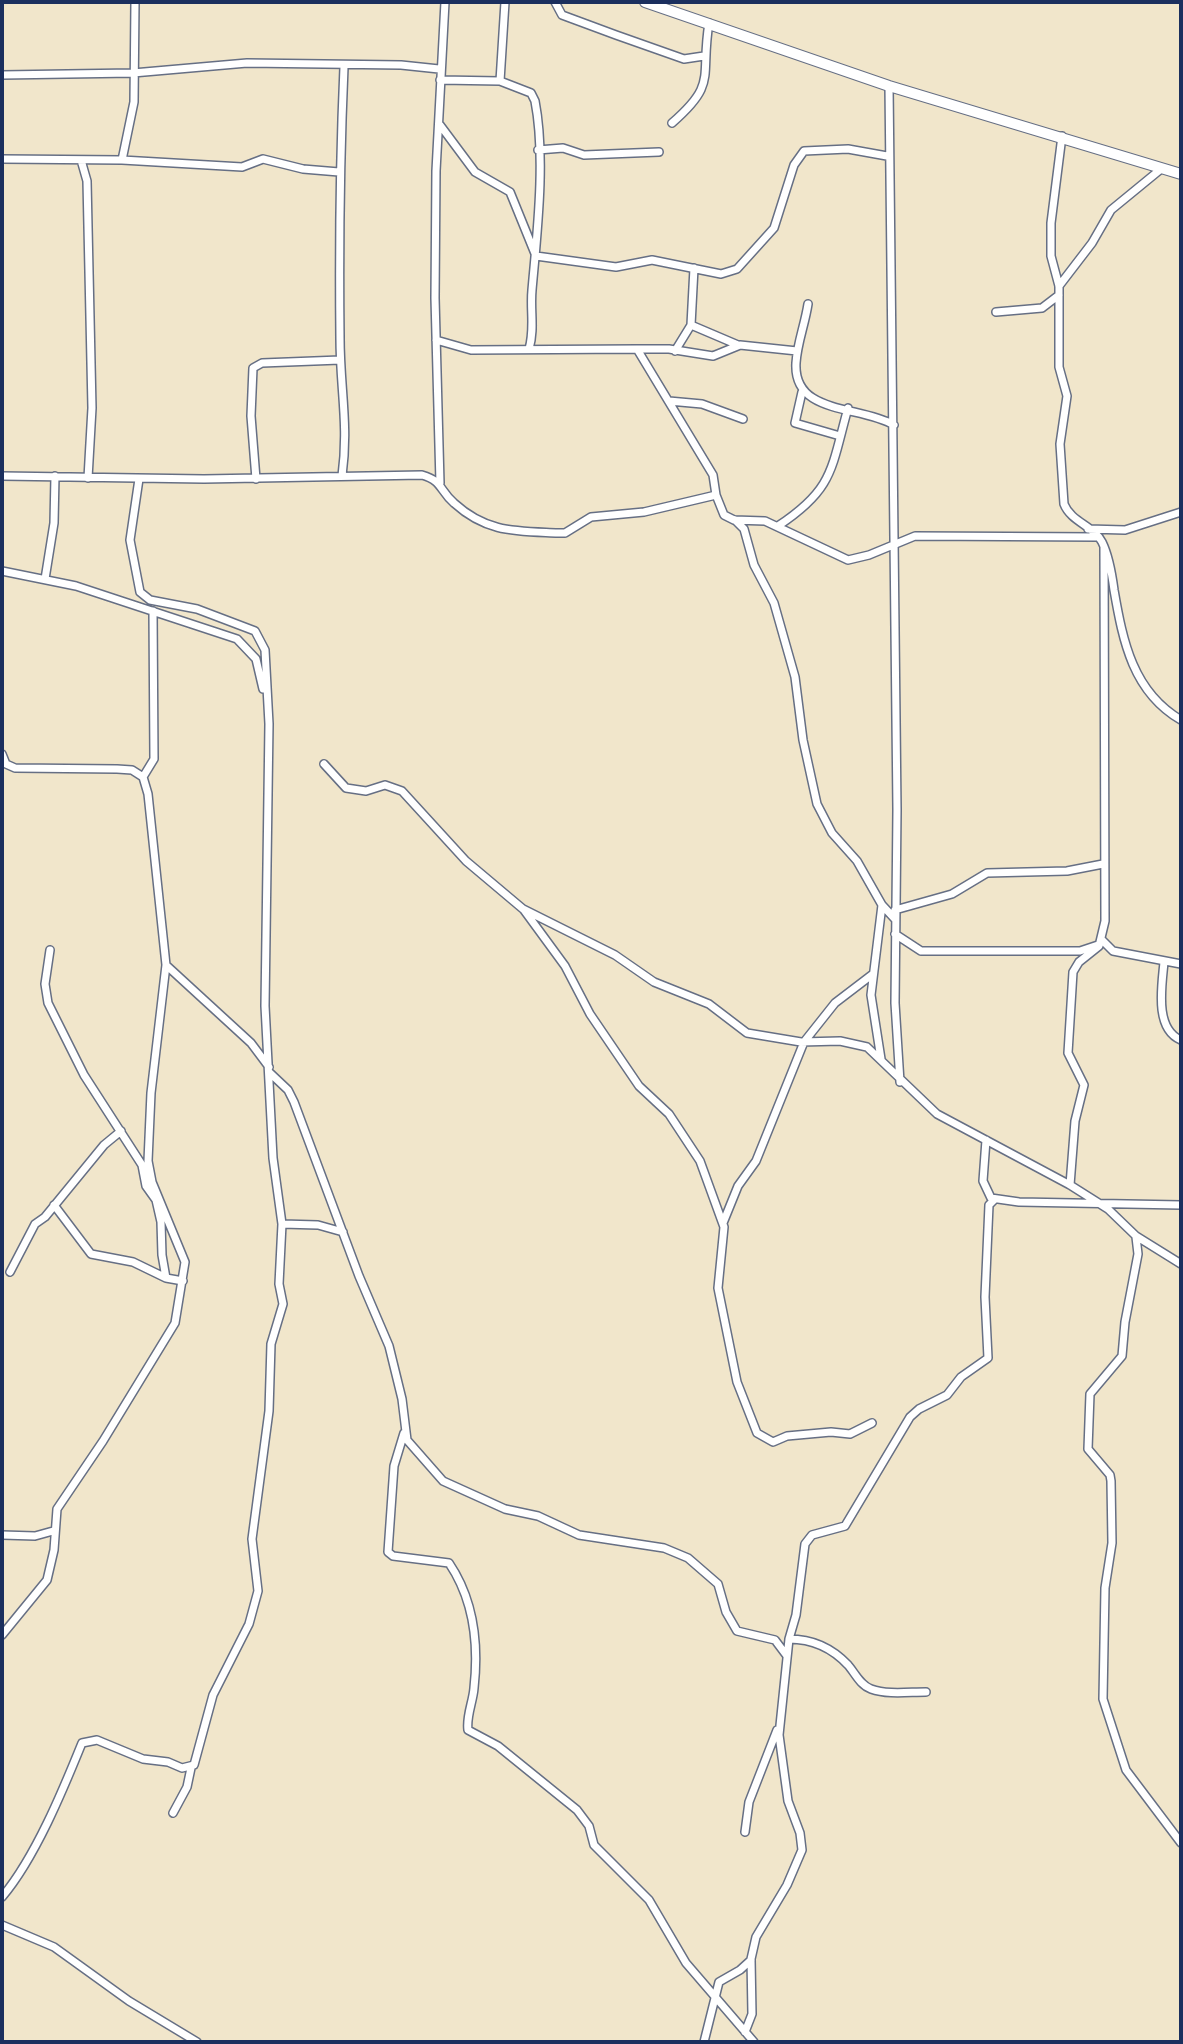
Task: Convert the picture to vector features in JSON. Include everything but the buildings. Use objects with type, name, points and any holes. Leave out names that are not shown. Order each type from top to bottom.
[{"type":"street","points":[[122,160],[131,128],[135,2]]},
{"type":"street","points":[[445,2],[439,69],[440,125],[436,172],[436,340],[440,483],[451,501],[469,516],[507,531],[565,533],[592,517],[645,512],[716,495]]},
{"type":"street","points":[[500,80],[505,2]]},
{"type":"street","points":[[555,2],[562,15],[616,35],[684,59],[704,56]]},
{"type":"street","points":[[645,2],[889,86],[1181,174]]},
{"type":"street","points":[[672,123],[702,93],[706,79],[704,56],[709,23]]},
{"type":"street","points":[[2,75],[133,73],[247,63],[344,67],[401,65],[439,69]]},
{"type":"street","points":[[342,476],[347,437],[340,360],[339,172],[344,67]]},
{"type":"street","points":[[440,80],[500,80],[531,93],[538,116],[538,150],[536,256],[532,293],[533,335],[529,349]]},
{"type":"street","points":[[889,86],[887,156],[894,425],[895,1003],[900,1082]]},
{"type":"street","points":[[440,125],[475,172],[510,191],[536,256]]},
{"type":"street","points":[[1062,136],[1051,223],[1051,256],[1059,286],[1059,368],[1067,396],[1060,444],[1063,495],[1068,513],[1098,537],[1104,547],[1131,664],[1149,694],[1160,706],[1181,720]]},
{"type":"street","points":[[538,150],[563,148],[584,155],[659,152]]},
{"type":"street","points":[[536,256],[616,267],[652,260],[722,274],[737,269],[774,228],[794,165],[804,151],[848,149],[887,156]]},
{"type":"street","points":[[2,159],[122,160],[242,167],[263,159],[303,169],[339,172]]},
{"type":"street","points":[[81,160],[86,172],[92,408],[88,478]]},
{"type":"street","points":[[86,172],[97,160]]},
{"type":"street","points":[[1059,286],[1092,243],[1111,210],[1161,169]]},
{"type":"street","points":[[675,351],[691,325],[694,268]]},
{"type":"street","points":[[996,312],[1042,308],[1059,295]]},
{"type":"street","points":[[808,304],[797,351],[795,378],[802,392],[817,402],[879,417],[894,425]]},
{"type":"street","points":[[691,325],[739,345],[797,351]]},
{"type":"street","points":[[436,340],[471,350],[637,349],[713,356],[739,345]]},
{"type":"street","points":[[637,349],[713,475],[722,513],[744,529],[754,565],[774,603],[795,677],[803,740],[817,804],[832,832],[857,861],[883,905],[895,919]]},
{"type":"street","points":[[256,479],[252,424],[253,368],[262,363],[340,360]]},
{"type":"street","points":[[802,392],[795,423],[840,436]]},
{"type":"street","points":[[669,401],[702,404],[743,419]]},
{"type":"street","points":[[779,526],[821,492],[827,482],[848,408]]},
{"type":"street","points":[[422,475],[438,464]]},
{"type":"street","points":[[2,475],[256,479],[422,475],[440,483]]},
{"type":"street","points":[[45,579],[54,523],[55,476]]},
{"type":"street","points":[[139,479],[130,540],[140,592],[150,600],[197,609],[255,631],[265,650],[269,723],[265,1006],[273,1158],[282,1224],[279,1284],[282,1311],[271,1344],[269,1411],[252,1539],[258,1591],[249,1624],[221,1675],[197,1760],[191,1768],[187,1787],[173,1813]]},
{"type":"street","points":[[1088,529],[1125,530],[1181,512]]},
{"type":"street","points":[[734,520],[757,519],[779,526],[843,559],[869,555],[894,544],[926,535],[1098,537]]},
{"type":"street","points":[[1070,1185],[1075,1121],[1084,1085],[1068,1053],[1073,972],[1079,961],[1101,942],[1105,921],[1104,547]]},
{"type":"street","points":[[2,571],[45,579],[225,634],[244,646],[256,659],[269,723]]},
{"type":"street","points":[[143,778],[154,759],[153,611]]},
{"type":"street","points":[[2,754],[6,764],[15,768],[117,769],[132,771],[143,778],[148,793],[166,965],[151,1093],[148,1170],[185,1262],[175,1323],[169,1337],[57,1509],[53,1531],[54,1550],[47,1580],[2,1635]]},
{"type":"street","points":[[324,764],[346,788],[366,791],[385,785],[402,791],[466,861],[523,909],[565,966],[590,1014],[639,1086],[669,1114],[700,1161],[723,1224]]},
{"type":"street","points":[[895,910],[952,894],[987,873],[1067,870],[1103,864]]},
{"type":"street","points":[[881,1059],[871,1005],[883,905]]},
{"type":"street","points":[[523,909],[615,955],[654,982],[709,1004],[747,1033],[804,1042],[840,1041],[861,1045],[881,1059],[900,1082],[937,1114],[1070,1185],[1108,1209],[1136,1236],[1181,1264]]},
{"type":"street","points":[[895,934],[914,949],[921,951],[1080,951],[1101,942]]},
{"type":"street","points":[[1101,942],[1113,951],[1181,964]]},
{"type":"street","points":[[50,950],[45,984],[48,1003],[84,1076],[142,1165],[146,1186],[156,1200],[166,1278]]},
{"type":"street","points":[[1164,962],[1161,1000],[1166,1023],[1173,1036],[1181,1040]]},
{"type":"street","points":[[166,965],[251,1043],[270,1071],[288,1090],[294,1102],[389,1346],[402,1399],[405,1433],[394,1466],[388,1552],[393,1556],[449,1563],[466,1594],[473,1617],[474,1690],[468,1730],[498,1746],[567,1799],[589,1826],[594,1845],[649,1900],[686,1963],[754,2042]]},
{"type":"street","points":[[872,1423],[850,1434],[831,1432],[787,1436],[772,1442],[757,1433],[737,1382],[719,1294],[723,1224],[738,1186],[756,1161],[804,1042],[835,1003],[873,974]]},
{"type":"street","points":[[10,1272],[36,1222],[54,1205],[104,1145],[121,1131]]},
{"type":"street","points":[[986,1140],[983,1181],[988,1195],[995,1199],[1019,1202],[1181,1205]]},
{"type":"street","points":[[745,2032],[752,2014],[751,1959],[756,1937],[787,1885],[802,1850],[800,1833],[788,1801],[779,1735],[789,1639],[808,1539],[845,1526],[910,1418],[919,1409],[947,1395],[961,1377],[988,1358],[985,1297],[989,1205],[995,1199]]},
{"type":"street","points":[[54,1205],[91,1254],[133,1262],[166,1278],[183,1281]]},
{"type":"street","points":[[282,1224],[318,1225],[343,1232]]},
{"type":"street","points":[[1136,1236],[1139,1254],[1125,1322],[1122,1356],[1093,1389],[1088,1400],[1088,1449],[1110,1475],[1111,1481],[1112,1544],[1105,1588],[1102,1699],[1126,1770],[1181,1843]]},
{"type":"street","points":[[405,1433],[443,1481],[456,1488],[505,1509],[538,1516],[579,1535],[664,1548],[688,1558],[718,1584],[726,1612],[737,1631],[775,1640],[788,1660]]},
{"type":"street","points":[[2,1535],[35,1536],[53,1531]]},
{"type":"street","points":[[789,1639],[815,1642],[846,1663],[871,1689],[897,1693],[926,1692]]},
{"type":"street","points":[[745,1832],[749,1802],[783,1716]]},
{"type":"street","points":[[2,1896],[36,1842],[72,1771],[82,1743],[97,1740],[143,1759],[191,1768]]},
{"type":"street","points":[[2,1925],[54,1947],[129,2001],[197,2042]]},
{"type":"street","points":[[704,2042],[714,1993],[722,1980],[740,1970],[751,1959]]}]
